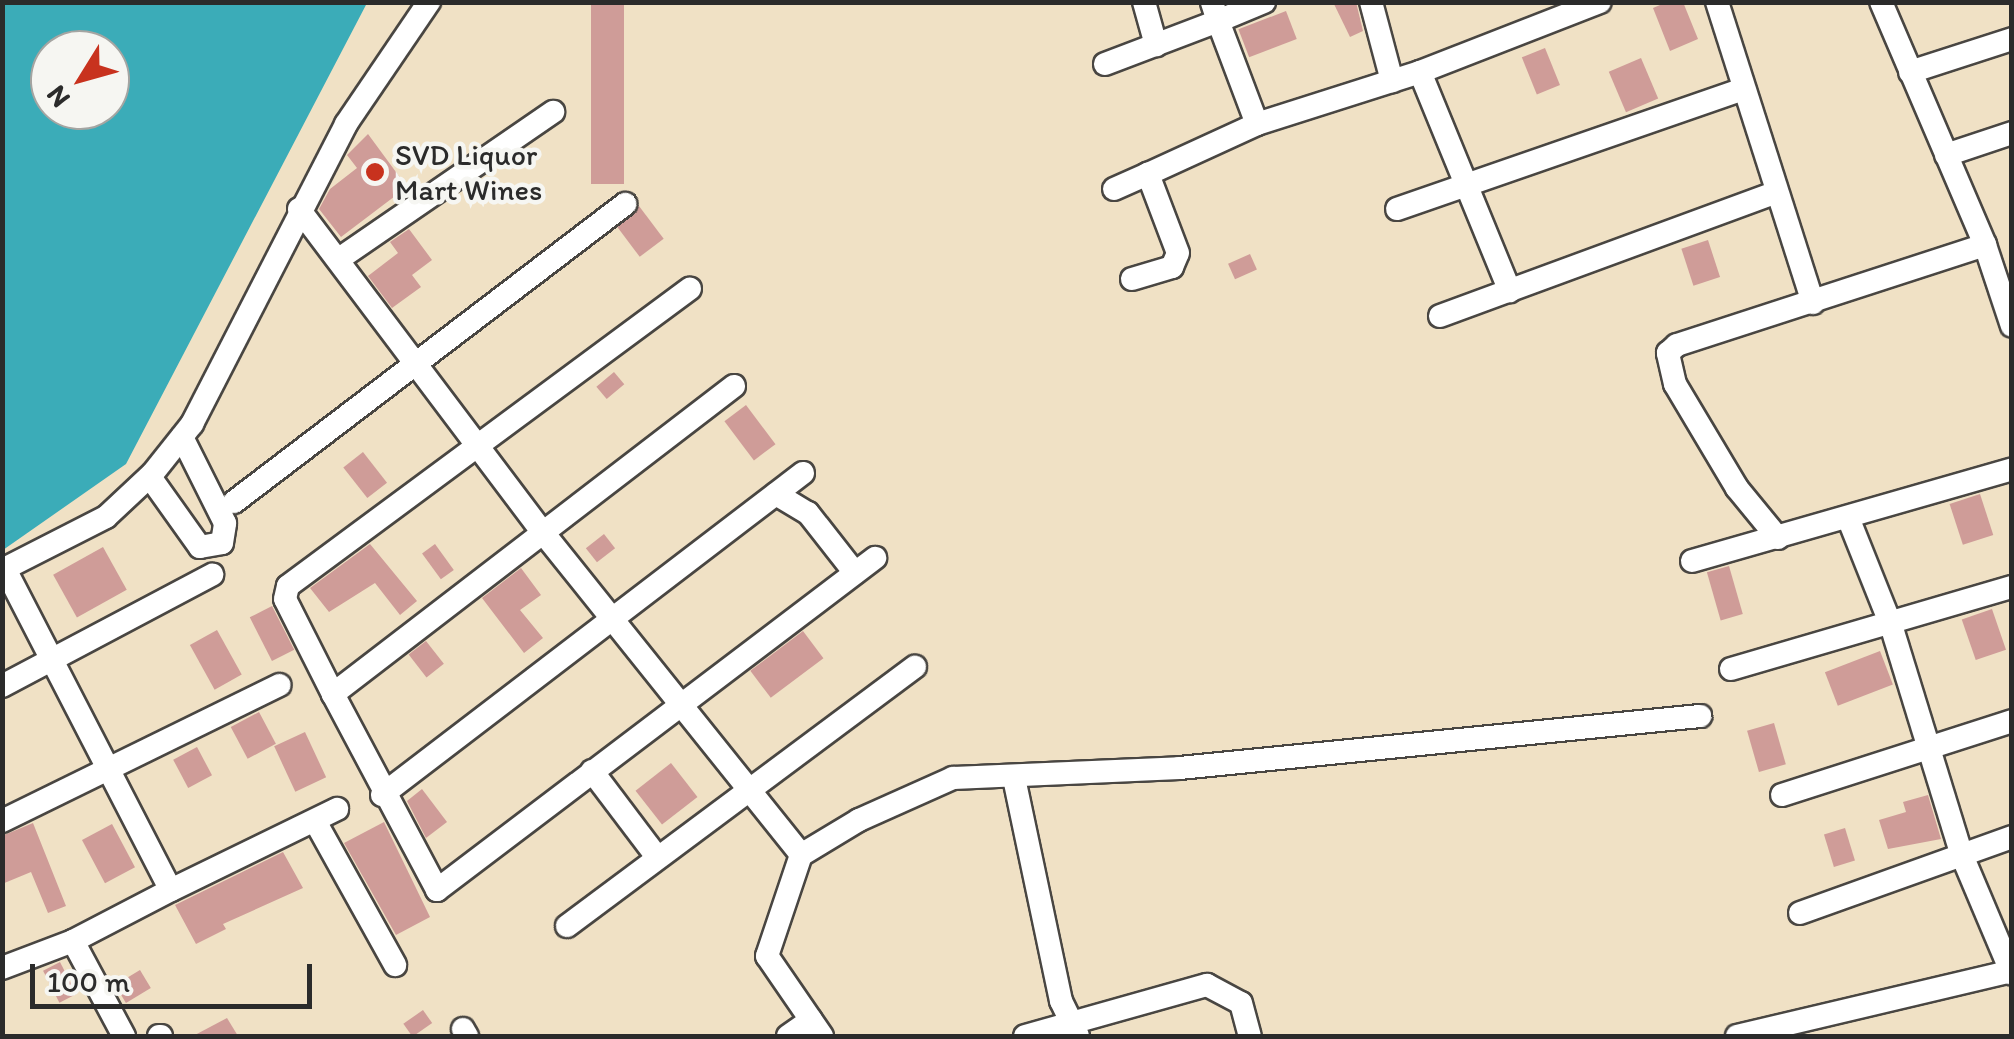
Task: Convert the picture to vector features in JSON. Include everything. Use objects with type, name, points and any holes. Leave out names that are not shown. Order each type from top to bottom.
[{"type":"street","points":[[172,890],[4,570],[106,517],[150,477],[182,437],[223,368],[299,209],[346,124],[430,2]]},
{"type":"street","points":[[1144,2],[1156,44]]},
{"type":"street","points":[[1105,64],[1156,44],[1215,12],[1264,2]]},
{"type":"street","points":[[1371,2],[1392,82]]},
{"type":"street","points":[[1114,190],[1258,124],[1392,82],[1600,2]]},
{"type":"street","points":[[1717,2],[1813,302]]},
{"type":"street","points":[[1880,2],[1985,245],[2012,326]]},
{"type":"street","points":[[1215,12],[1258,124]]},
{"type":"street","points":[[1910,72],[2012,38]]},
{"type":"street","points":[[1420,72],[1510,291]]},
{"type":"street","points":[[1398,208],[1744,89]]},
{"type":"street","points":[[338,259],[553,112]]},
{"type":"street","points":[[1946,155],[2012,133]]},
{"type":"street","points":[[1132,279],[1172,267],[1178,253],[1148,174]]},
{"type":"street","points":[[1440,316],[1775,193]]},
{"type":"street","points":[[234,502],[416,359],[626,204]]},
{"type":"street","points":[[299,209],[545,534],[750,786],[801,855]]},
{"type":"street","points":[[1778,538],[1737,488],[1675,384],[1668,353],[1677,345],[1985,245]]},
{"type":"street","points":[[690,289],[288,586],[285,600],[382,794],[437,890],[875,558]]},
{"type":"street","points":[[333,694],[734,386]]},
{"type":"street","points":[[150,477],[200,546],[222,543],[225,524],[182,437]]},
{"type":"street","points":[[1692,560],[1848,520],[2012,468]]},
{"type":"street","points":[[382,794],[803,473]]},
{"type":"street","points":[[776,494],[808,512],[855,573]]},
{"type":"street","points":[[1737,1036],[2011,972],[1961,853],[1891,625],[1848,520]]},
{"type":"street","points":[[2,686],[212,575]]},
{"type":"street","points":[[1732,669],[2012,587]]},
{"type":"street","points":[[566,926],[915,667]]},
{"type":"street","points":[[2,822],[279,685]]},
{"type":"street","points":[[788,1036],[816,1028],[767,956],[801,855],[860,820],[954,778],[1180,768],[1700,716]]},
{"type":"street","points":[[1782,795],[2012,721]]},
{"type":"street","points":[[592,771],[656,857]]},
{"type":"street","points":[[1014,778],[1073,1030]]},
{"type":"street","points":[[2,968],[73,940],[337,809]]},
{"type":"street","points":[[316,820],[395,966]]},
{"type":"street","points":[[1800,913],[2012,837]]},
{"type":"street","points":[[73,940],[124,1036]]},
{"type":"street","points":[[1024,1036],[1073,1030],[1206,985],[1241,1003],[1250,1036]]},
{"type":"water","points":[[3,2],[367,3],[126,464],[3,550]]},
{"type":"building","points":[[591,2],[624,2],[624,184],[591,184]]},
{"type":"building","points":[[1333,2],[1356,2],[1363,31],[1350,37]]},
{"type":"building","points":[[1667,2],[1683,2],[1698,39],[1670,51],[1653,8]]},
{"type":"building","points":[[1286,11],[1297,39],[1249,57],[1238,29]]},
{"type":"building","points":[[1545,48],[1560,85],[1537,94],[1522,57]]},
{"type":"building","points":[[1641,58],[1658,99],[1626,112],[1609,72]]},
{"type":"building","points":[[368,134],[407,187],[341,237],[319,209],[330,189],[357,168],[347,155]]},
{"type":"building","points":[[639,206],[664,239],[640,257],[615,224]]},
{"type":"building","points":[[409,229],[432,260],[412,275],[421,287],[392,308],[368,276],[398,253],[390,242]]},
{"type":"building","points":[[1708,240],[1720,277],[1693,286],[1681,249]]},
{"type":"building","points":[[1250,254],[1257,270],[1235,279],[1228,264]]},
{"type":"building","points":[[614,372],[624,384],[607,399],[596,387]]},
{"type":"building","points":[[746,405],[775,444],[754,460],[724,421]]},
{"type":"building","points":[[363,452],[387,483],[367,498],[343,467]]},
{"type":"building","points":[[1980,494],[1993,535],[1963,545],[1950,504]]},
{"type":"building","points":[[604,534],[615,548],[597,562],[586,548]]},
{"type":"building","points":[[370,544],[417,601],[400,615],[375,583],[329,612],[310,588]]},
{"type":"building","points":[[435,544],[454,570],[441,579],[422,553]]},
{"type":"building","points":[[103,547],[127,590],[77,617],[53,575]]},
{"type":"building","points":[[1729,566],[1743,614],[1721,620],[1707,572]]},
{"type":"building","points":[[521,568],[541,595],[520,610],[543,638],[524,653],[482,598]]},
{"type":"building","points":[[272,606],[294,650],[272,661],[250,617]]},
{"type":"building","points":[[1992,609],[2006,650],[1976,660],[1962,619]]},
{"type":"building","points":[[217,630],[242,675],[215,690],[190,645]]},
{"type":"building","points":[[803,631],[823,658],[771,698],[750,671]]},
{"type":"building","points":[[426,641],[444,664],[427,677],[409,655]]},
{"type":"building","points":[[1880,651],[1893,685],[1838,706],[1825,672]]},
{"type":"building","points":[[259,712],[276,744],[248,759],[231,727]]},
{"type":"building","points":[[1774,723],[1786,764],[1759,772],[1747,731]]},
{"type":"building","points":[[305,732],[326,777],[295,792],[274,746]]},
{"type":"building","points":[[197,747],[212,775],[188,788],[173,760]]},
{"type":"building","points":[[671,763],[697,797],[662,825],[636,791]]},
{"type":"building","points":[[422,789],[447,822],[426,838],[407,801]]},
{"type":"building","points":[[1928,795],[1941,839],[1888,849],[1879,820],[1906,812],[1903,802]]},
{"type":"building","points":[[384,822],[430,917],[396,935],[344,843]]},
{"type":"building","points":[[33,823],[66,906],[48,913],[31,872],[2,884],[2,836]]},
{"type":"building","points":[[112,824],[135,867],[105,883],[82,840]]},
{"type":"building","points":[[1845,828],[1855,861],[1834,867],[1824,834]]},
{"type":"building","points":[[283,852],[303,888],[223,924],[226,929],[196,944],[175,905]]},
{"type":"building","points":[[60,962],[76,994],[59,1003],[43,971]]},
{"type":"building","points":[[140,970],[151,988],[126,1003],[115,985]]},
{"type":"building","points":[[423,1010],[432,1023],[414,1036],[403,1024]]},
{"type":"building","points":[[227,1018],[238,1036],[193,1036]]},
{"type":"place","name":"SVD Liquor Mart Wines","points":[[375,172]]}]
